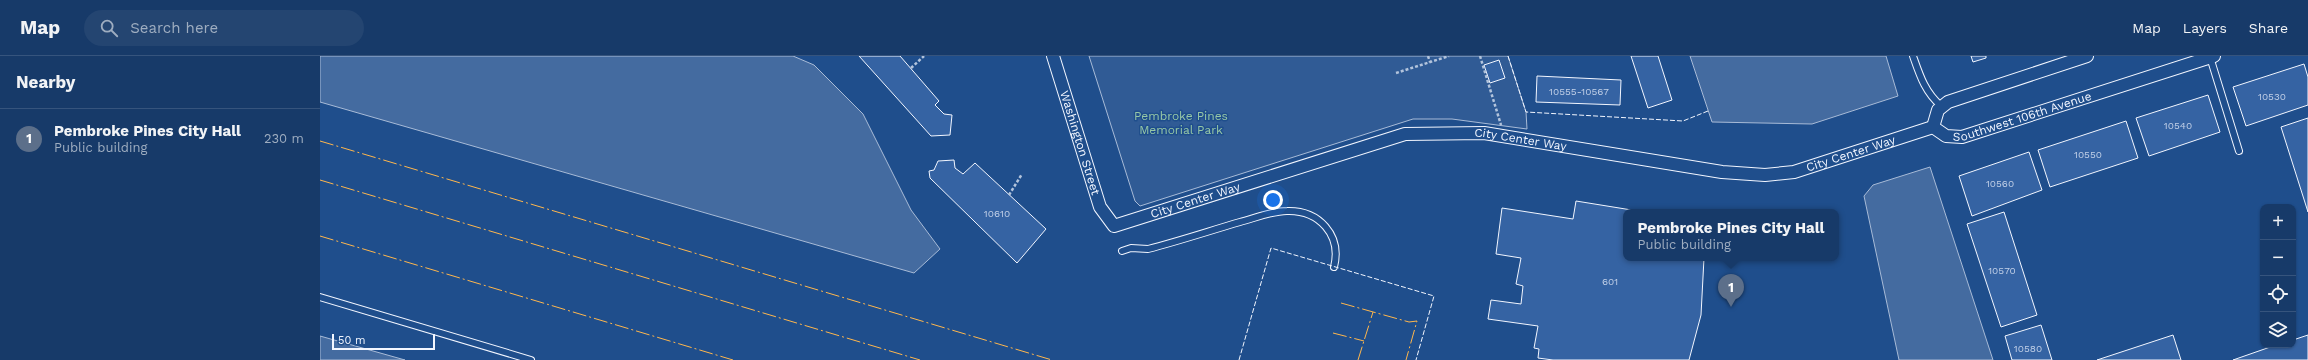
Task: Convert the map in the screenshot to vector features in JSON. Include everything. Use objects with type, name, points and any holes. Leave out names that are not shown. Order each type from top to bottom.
[{"type":"street","name":"Washington Street","points":[[1053,56],[1100,207],[1114,226]]},
{"type":"street","points":[[1941,106],[1964,96],[2087,56]]},
{"type":"street","name":"Southwest 106th Avenue","points":[[1941,106],[1934,118],[1933,127],[1946,136],[1962,137],[2212,57]]},
{"type":"street","name":"City Center Way","points":[[1114,226],[1405,134],[1484,133],[1722,172],[1765,175],[1794,172],[1933,127]]},
{"type":"lane","points":[[1913,56],[1924,85],[1931,96],[1941,106]]},
{"type":"lane","points":[[2212,57],[2239,151]]},
{"type":"lane","points":[[1122,251],[1131,248],[1148,249],[1261,216],[1289,210],[1308,214],[1320,219],[1327,227],[1334,242],[1336,256],[1334,266]]},
{"type":"lane","points":[[320,297],[531,360]]},
{"type":"path","points":[[911,68],[924,56]]},
{"type":"path","points":[[1428,56],[1430,62]]},
{"type":"path","points":[[1396,73],[1449,56]]},
{"type":"path","points":[[1480,56],[1502,127]]},
{"type":"path","points":[[1009,195],[1022,174]]},
{"type":"shaded area","points":[[320,56],[793,56],[814,65],[863,114],[911,210],[940,249],[914,273],[320,102]]},
{"type":"shaded area","name":"Pembroke Pines Memorial Park","points":[[1089,56],[1508,56],[1526,112],[1527,129],[1452,119],[1413,119],[1140,206],[1135,201]]},
{"type":"shaded area","points":[[1690,56],[1886,56],[1898,96],[1812,124],[1712,122]]},
{"type":"shaded area","points":[[1930,167],[1993,360],[1899,360],[1864,196],[1873,185]]},
{"type":"shaded area","points":[[320,336],[405,360],[320,360]]},
{"type":"building","points":[[859,56],[900,56],[939,101],[935,105],[944,114],[952,115],[950,135],[931,136]]},
{"type":"building","points":[[1631,56],[1658,56],[1672,100],[1648,108]]},
{"type":"building","points":[[1971,56],[1986,56],[1986,58],[1973,62]]},
{"type":"building","points":[[1499,60],[1505,78],[1490,83],[1484,65]]},
{"type":"building","points":[[2304,64],[2308,77],[2308,105],[2246,126],[2233,87]]},
{"type":"building","points":[[1537,76],[1621,80],[1620,105],[1536,102]]},
{"type":"building","points":[[2208,95],[2220,132],[2149,156],[2136,118]]},
{"type":"building","points":[[2308,118],[2308,212],[2281,127]]},
{"type":"building","points":[[2126,121],[2138,158],[2050,187],[2038,150]]},
{"type":"building","points":[[2029,152],[2042,190],[1972,216],[1959,176]]},
{"type":"building","points":[[954,160],[955,168],[963,174],[975,163],[1046,229],[1017,263],[930,178],[929,171],[934,170],[938,161]]},
{"type":"building","points":[[1576,201],[1625,209],[1623,209],[1623,261],[1704,261],[1701,315],[1689,360],[1553,360],[1538,358],[1539,349],[1534,348],[1538,326],[1488,319],[1491,300],[1521,304],[1523,286],[1516,284],[1521,258],[1496,254],[1502,208],[1573,219]]},
{"type":"building","points":[[2004,212],[2037,315],[2001,327],[1967,224]]},
{"type":"building","points":[[2041,325],[2052,360],[2012,360],[2005,336]]},
{"type":"building","points":[[2173,335],[2181,360],[2097,360]]},
{"type":"building","points":[[2308,335],[2308,360],[2233,360],[2267,348],[2296,348],[2296,339]]},
{"type":"fence","points":[[1508,56],[1526,112],[1683,121],[1708,111]]},
{"type":"fence","points":[[1239,360],[1271,248],[1434,296],[1416,360]]},
{"type":"power","points":[[320,141],[1052,360]]},
{"type":"power","points":[[320,180],[920,360]]},
{"type":"power","points":[[320,236],[733,360]]},
{"type":"power","points":[[1341,303],[1409,322],[1417,321],[1406,360]]},
{"type":"power","points":[[1358,360],[1373,312]]},
{"type":"power","points":[[1333,333],[1364,341]]},
{"type":"place","name":"Pembroke Pines City Hall","points":[[1731,307]]}]
